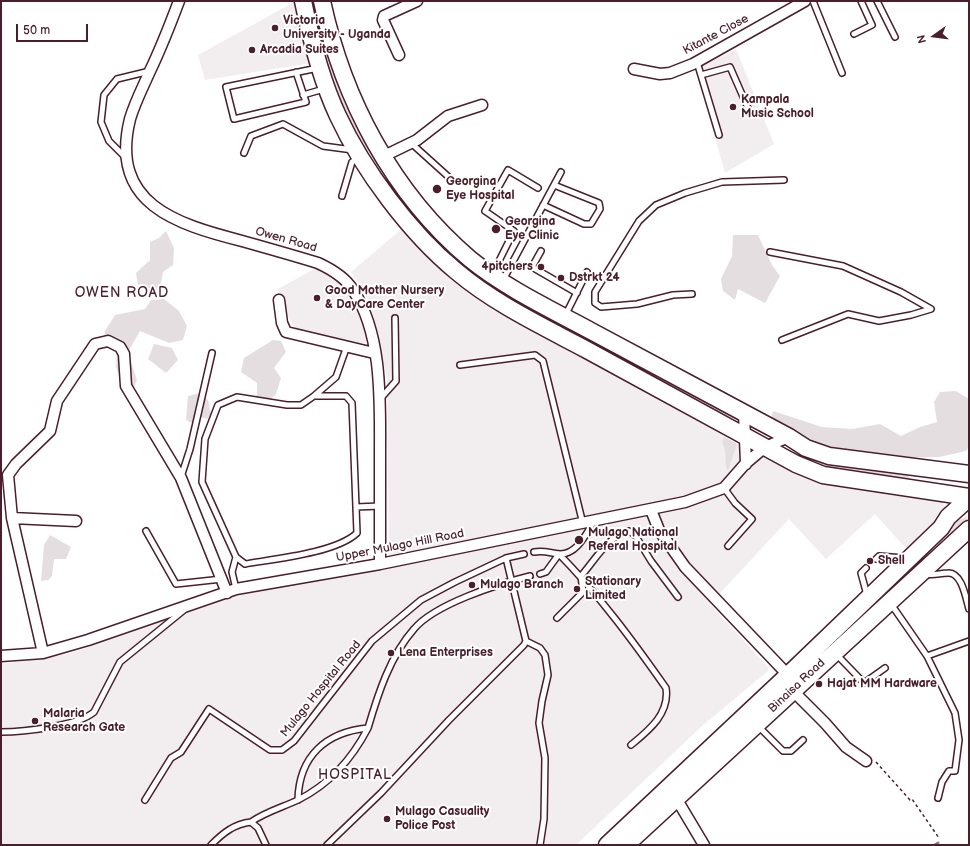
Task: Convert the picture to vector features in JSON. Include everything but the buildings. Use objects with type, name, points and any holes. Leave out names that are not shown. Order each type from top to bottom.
[{"type":"main road","points":[[303,1],[310,35],[327,89],[338,116],[358,154],[388,198],[428,243],[456,271],[516,311],[796,464],[824,475],[969,498]]},
{"type":"main road","points":[[322,1],[338,61],[350,96],[367,130],[414,199],[441,230],[470,259],[523,294],[789,437],[806,448],[829,456],[969,474]]},
{"type":"main road","points":[[516,311],[523,294]]},
{"type":"main road","name":"Binaisa Road","points":[[607,845],[788,675],[941,528],[948,517],[969,498]]},
{"type":"main road","name":"Binaisa Road","points":[[626,845],[921,572],[969,530]]},
{"type":"street","name":"Owen Road","points":[[179,1],[130,119],[126,159],[129,172],[138,191],[157,208],[172,218],[198,229],[299,257],[333,270],[353,289],[364,310],[372,332],[380,399],[380,564]]},
{"type":"street","points":[[399,55],[383,20],[384,16],[418,1]]},
{"type":"street","name":"Kitante Close","points":[[634,70],[660,74],[670,73],[697,62],[805,1]]},
{"type":"street","points":[[384,156],[411,143],[448,116],[482,105]]},
{"type":"street","points":[[279,300],[282,323],[286,332],[374,353]]},
{"type":"street","points":[[43,653],[12,518],[8,475],[16,464],[50,430],[57,401],[96,344],[100,342],[108,341],[120,347],[124,354],[126,386],[181,478],[222,579],[232,591]]},
{"type":"street","points":[[744,413],[746,464]]},
{"type":"street","name":"Upper Mulago Hill Road","points":[[1,656],[43,653],[88,640],[232,591],[380,564],[686,502],[724,488],[746,464],[765,447],[789,437]]},
{"type":"street","points":[[651,510],[659,530],[685,567],[788,675]]},
{"type":"street","points":[[12,518],[76,521]]},
{"type":"street","points":[[793,691],[825,723],[846,747],[866,761]]},
{"type":"street","points":[[676,798],[704,845]]},
{"type":"lane","points":[[813,1],[842,73]]},
{"type":"lane","points":[[854,34],[872,25],[861,1]]},
{"type":"lane","points":[[877,1],[895,37]]},
{"type":"lane","points":[[697,62],[719,135]]},
{"type":"lane","points":[[701,75],[730,67],[748,108]]},
{"type":"lane","points":[[296,72],[306,102],[234,120],[226,87],[296,72],[320,68]]},
{"type":"lane","points":[[126,159],[109,141],[101,122],[104,95],[117,80],[151,70]]},
{"type":"lane","points":[[304,95],[327,89]]},
{"type":"lane","points":[[244,153],[251,136],[283,124],[323,146],[358,154],[352,162],[342,196]]},
{"type":"lane","points":[[411,143],[452,180]]},
{"type":"lane","points":[[497,277],[514,231],[485,211],[508,170],[538,188]]},
{"type":"lane","points":[[497,277],[543,205],[560,172]]},
{"type":"lane","points":[[692,294],[673,295],[637,304],[601,307],[595,303],[595,292],[639,220],[656,204],[685,193],[722,182],[784,180]]},
{"type":"lane","points":[[543,205],[584,224],[591,224],[600,209],[599,203],[554,185]]},
{"type":"lane","points":[[541,250],[532,267],[577,293]]},
{"type":"lane","points":[[770,252],[843,266],[901,292],[931,309],[911,315],[879,321],[848,314],[782,340]]},
{"type":"lane","points":[[565,317],[587,272]]},
{"type":"lane","points":[[380,399],[396,381],[395,318]]},
{"type":"lane","points":[[314,396],[346,396],[352,403],[358,533],[351,539],[316,551],[245,564],[236,557],[202,482],[205,439],[218,405],[237,397],[287,405],[301,405],[336,377],[347,346]]},
{"type":"lane","points":[[181,478],[190,449],[212,353]]},
{"type":"lane","points":[[460,365],[536,355],[543,361],[583,524]]},
{"type":"lane","points":[[724,488],[735,503],[752,519],[728,546]]},
{"type":"lane","points":[[356,506],[380,506]]},
{"type":"lane","points":[[534,552],[543,550],[565,554],[576,548],[582,542],[594,521]]},
{"type":"lane","points":[[146,530],[176,584],[222,579]]},
{"type":"lane","points":[[557,618],[583,592],[581,576],[610,542],[620,533],[629,531],[635,535],[651,561],[678,597]]},
{"type":"lane","name":"Mulago Hospital Road","points":[[145,800],[171,758],[181,752],[209,709],[270,750],[282,750],[294,741],[372,641],[421,600],[506,558],[524,554]]},
{"type":"lane","points":[[540,574],[546,572],[559,554]]},
{"type":"lane","points":[[559,554],[581,576],[635,644],[666,688],[663,712],[657,722],[649,731],[630,745]]},
{"type":"lane","points":[[876,559],[879,556],[909,559]]},
{"type":"lane","points":[[232,591],[232,572],[236,557]]},
{"type":"lane","points":[[506,558],[526,641],[540,648],[545,655],[548,675],[539,723],[545,758],[544,819],[540,845]]},
{"type":"lane","points":[[866,568],[861,573],[868,598]]},
{"type":"lane","points":[[921,572],[932,575],[947,573],[956,575],[969,609]]},
{"type":"lane","points":[[211,845],[220,836],[238,824],[251,822],[265,813],[298,800],[334,776],[352,755],[368,728],[390,666],[414,628],[424,619],[437,611],[477,593],[530,576]]},
{"type":"lane","points":[[889,602],[927,656],[955,713],[959,740],[955,771],[949,772],[942,782],[938,798]]},
{"type":"lane","points":[[1,732],[70,723],[89,716],[94,712],[120,662],[190,606]]},
{"type":"lane","points":[[327,845],[381,793],[526,641]]},
{"type":"lane","points":[[927,656],[969,641]]},
{"type":"lane","points":[[834,652],[864,683],[885,668]]},
{"type":"lane","points":[[756,724],[783,751],[791,751],[803,740]]},
{"type":"lane","points":[[298,800],[303,771],[309,757],[334,736],[348,731],[368,728]]},
{"type":"lane","points":[[251,822],[258,828],[266,845]]},
{"type":"path","points":[[866,761],[873,758],[910,800],[912,799],[939,838]]},
{"type":"shaded area","name":"Victoria University - Uganda","points":[[296,1],[312,63],[205,80],[198,55]]},
{"type":"shaded area","points":[[310,1],[319,9],[342,88],[456,251],[727,411],[733,424],[589,345],[506,296],[482,280],[434,238],[400,200],[371,158],[358,136],[330,73]]},
{"type":"shaded area","name":"Kampala Music School","points":[[736,49],[774,144],[725,173],[696,69]]},
{"type":"shaded area","name":"Mulago National Referal Hospital","points":[[405,226],[435,258],[724,428],[721,434],[737,444],[784,466],[940,498],[945,507],[943,520],[909,552],[875,514],[826,559],[789,519],[710,604],[768,667],[768,671],[702,726],[576,845],[1,845],[1,664],[74,652],[233,595],[389,569],[387,379],[370,302],[351,272]]},
{"type":"shaded area","points":[[166,231],[174,248],[173,265],[163,272],[161,283],[155,293],[138,286],[136,273],[150,260],[150,242],[159,238]]},
{"type":"shaded area","points":[[733,235],[758,235],[772,265],[780,276],[765,303],[738,289],[735,300],[723,291],[721,279],[732,256]]},
{"type":"shaded area","name":"Good Mother Nursery & DayCare Center","points":[[316,268],[341,283],[360,307],[368,340],[365,343],[350,343],[296,329],[285,312],[278,289]]},
{"type":"shaded area","points":[[164,299],[179,311],[187,326],[183,340],[169,343],[140,331],[128,352],[137,380],[133,389],[123,388],[116,367],[117,351],[104,344],[105,331],[115,315],[145,309],[151,300]]},
{"type":"shaded area","points":[[273,340],[281,341],[286,352],[274,368],[281,378],[276,394],[268,401],[257,396],[257,383],[241,372],[244,358]]},
{"type":"shaded area","points":[[154,344],[172,348],[178,360],[166,373],[148,359]]},
{"type":"shaded area","points":[[956,391],[969,399],[969,447],[966,451],[939,457],[888,458],[853,454],[802,441],[771,419],[773,411],[822,427],[852,429],[880,424],[901,436],[920,427],[937,422],[934,402],[940,392]]},
{"type":"shaded area","points":[[200,393],[208,400],[211,414],[207,419],[198,416],[191,423],[186,420],[188,396]]},
{"type":"shaded area","points":[[724,437],[737,444],[728,471],[725,449],[722,442]]},
{"type":"shaded area","points":[[808,455],[906,473],[912,481],[835,471],[804,462]]},
{"type":"shaded area","points":[[966,517],[969,520],[618,840],[950,524]]},
{"type":"shaded area","points":[[50,535],[71,547],[66,559],[54,559],[52,576],[48,580],[41,581],[44,545]]},
{"type":"place","name":"Victoria University - Uganda","points":[[275,28]]},
{"type":"place","name":"Arcadia Suites","points":[[252,50]]},
{"type":"place","name":"Kampala Music School","points":[[733,107]]},
{"type":"place","name":"Georgina Eye Hospital","points":[[437,189]]},
{"type":"place","name":"Georgina Eye Clinic","points":[[496,229]]},
{"type":"place","name":"4pitchers","points":[[541,267]]},
{"type":"place","name":"Dstrkt 24","points":[[561,278]]},
{"type":"place","name":"Good Mother Nursery & DayCare Center","points":[[317,298]]},
{"type":"place","name":"Mulago National Referal Hospital","points":[[579,540]]},
{"type":"place","name":"Shell","points":[[870,561]]},
{"type":"place","name":"Mulago Branch","points":[[472,585]]},
{"type":"place","name":"Stationary Limited","points":[[577,589]]},
{"type":"place","name":"Lena Enterprises","points":[[391,653]]},
{"type":"place","name":"Hajat MM Hardware","points":[[819,684]]},
{"type":"place","name":"Malaria Research Gate","points":[[35,721]]},
{"type":"place","name":"Mulago Casuality Police Post","points":[[387,819]]},
{"type":"district","name":"OWEN ROAD","points":[[122,293]]},
{"type":"district","name":"HOSPITAL","points":[[355,775]]}]
